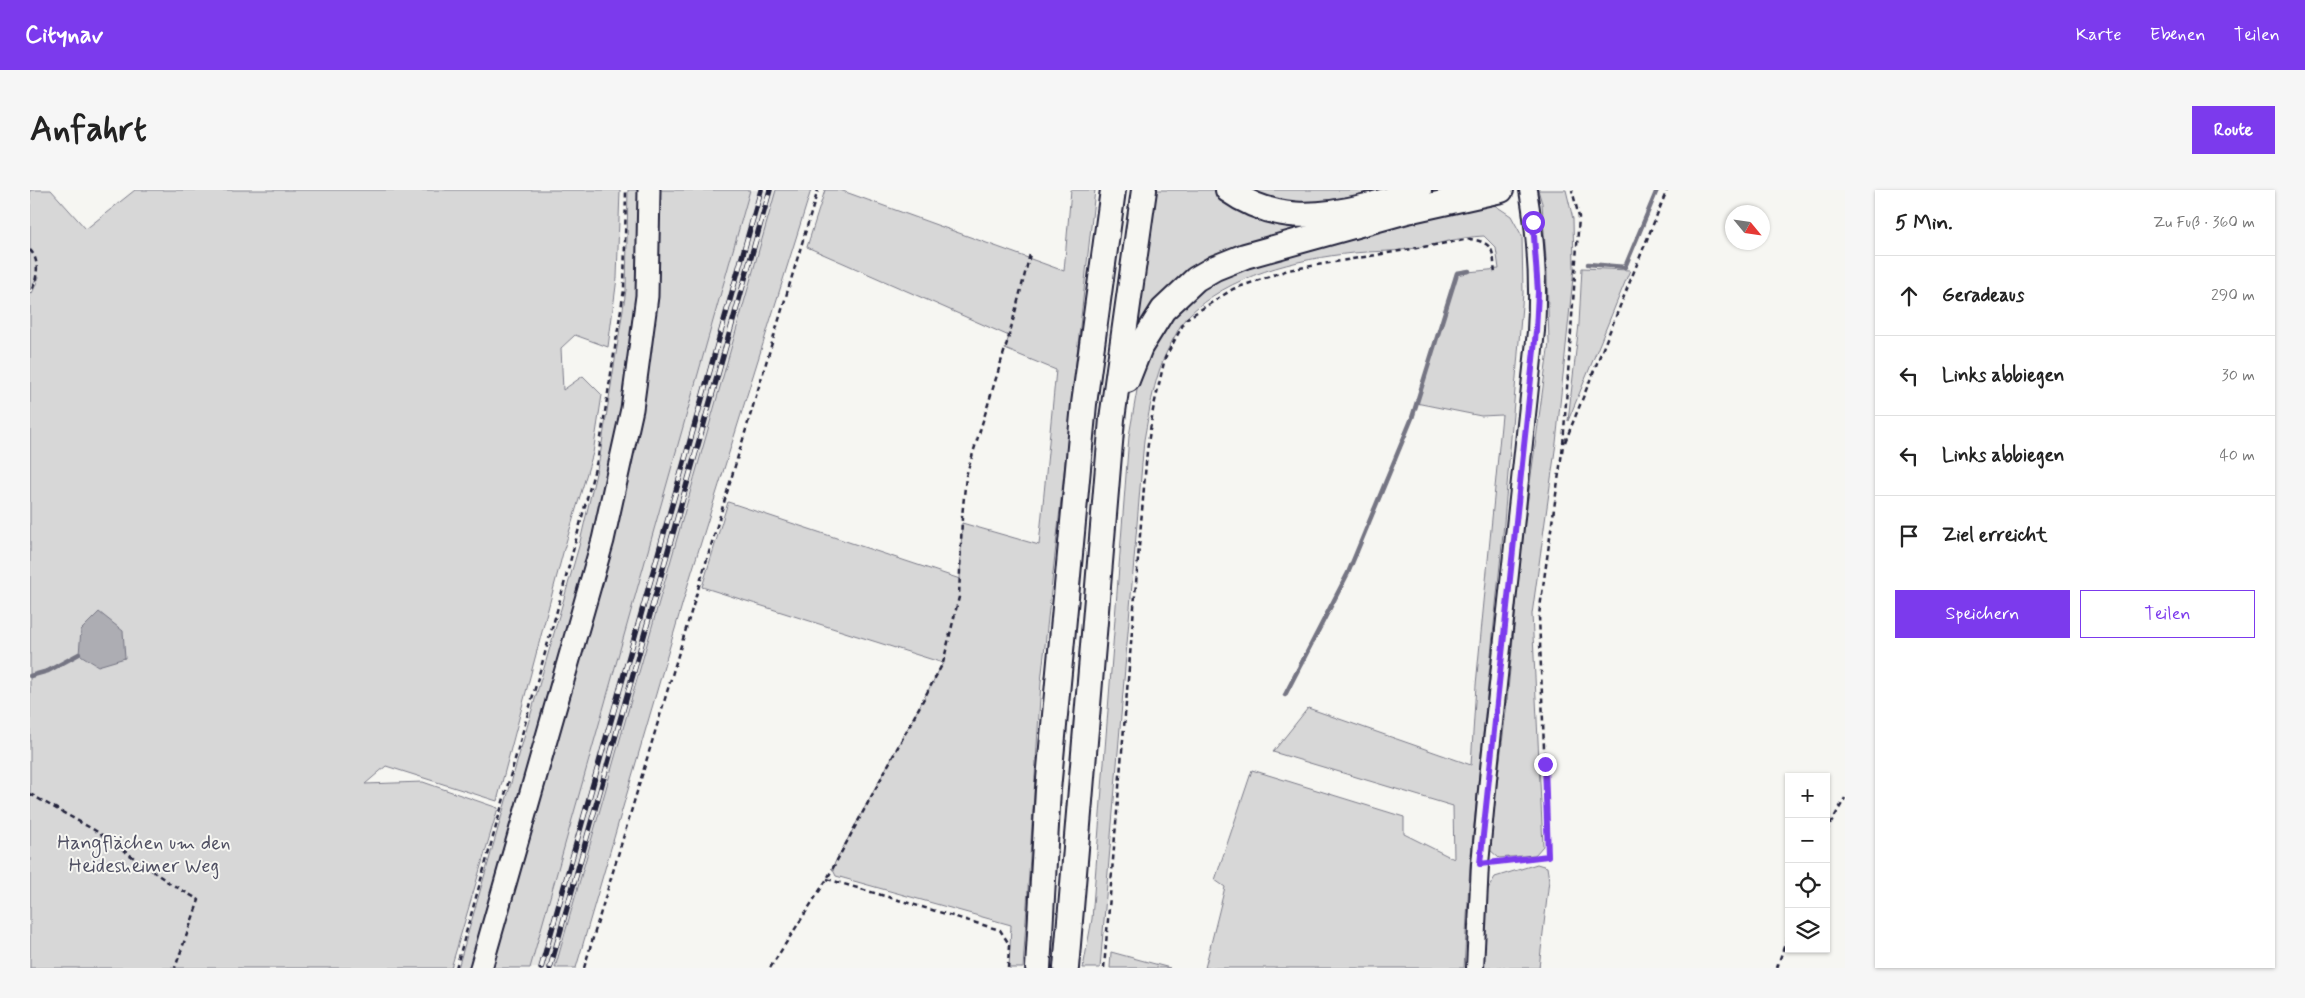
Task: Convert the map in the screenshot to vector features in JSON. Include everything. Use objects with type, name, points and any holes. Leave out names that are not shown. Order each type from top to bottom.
[{"type":"highway","points":[[1038,968],[1048,790],[1084,404],[1113,190]]},
{"type":"highway","points":[[1066,968],[1112,419],[1144,190]]},
{"type":"highway","points":[[1228,190],[1246,201],[1276,212],[1317,216],[1367,206],[1406,196],[1419,190]]},
{"type":"highway","points":[[1112,419],[1140,347],[1151,326],[1176,296],[1196,279],[1215,268],[1245,256],[1407,210],[1501,190]]},
{"type":"main road","points":[[481,968],[603,540],[632,408],[647,296],[649,190]]},
{"type":"street","points":[[1475,968],[1480,864],[1536,331],[1537,257],[1528,190]]},
{"type":"path","points":[[456,968],[558,607],[598,457],[624,290],[626,190]]},
{"type":"path","points":[[584,968],[818,190]]},
{"type":"path","points":[[1480,864],[1548,856],[1539,615],[1563,445],[1579,218],[1572,190]]},
{"type":"path","points":[[1563,445],[1667,190]]},
{"type":"path","points":[[1104,968],[1148,443],[1153,410],[1165,358],[1186,319],[1233,289],[1288,270],[1470,239],[1485,242],[1492,249],[1495,276]]},
{"type":"path","points":[[30,250],[34,254],[37,266],[36,278],[30,294]]},
{"type":"path","points":[[770,968],[827,879],[943,663],[959,597],[962,518],[966,476],[1009,336],[1030,254]]},
{"type":"path","points":[[30,794],[96,831],[168,882],[199,900],[175,968]]},
{"type":"path","points":[[1830,825],[1845,798]]},
{"type":"path","points":[[827,879],[1000,930],[1009,944],[1008,968]]},
{"type":"path","points":[[1777,968],[1785,944]]},
{"type":"shaded area","points":[[750,190],[776,190],[555,968],[530,968]]},
{"type":"shaded area","points":[[99,612],[123,631],[125,658],[98,666],[79,654],[81,630]]},
{"type":"green space","name":"Hangflächen um den Heidesheimer Weg","points":[[30,190],[51,190],[86,229],[135,190],[620,190],[617,278],[608,347],[575,335],[561,348],[563,390],[583,376],[602,395],[593,453],[564,549],[497,801],[386,766],[365,784],[423,782],[498,808],[451,968],[30,968],[30,298],[39,277],[30,290]]},
{"type":"green space","points":[[628,190],[640,190],[638,295],[624,411],[602,505],[472,968],[458,968],[579,546],[600,456],[626,290]]},
{"type":"green space","points":[[658,190],[750,190],[530,968],[491,968],[606,569],[631,465],[644,395],[656,309]]},
{"type":"green space","points":[[776,190],[811,190],[689,581],[576,968],[555,968]]},
{"type":"green space","points":[[825,190],[840,190],[1064,271],[1071,190],[1095,190],[1041,682],[1023,968],[1009,968],[1011,925],[836,876],[832,868],[943,663],[702,587],[728,502],[960,579],[962,523],[1039,545],[1056,370],[1005,349],[1009,336],[807,247]]},
{"type":"green space","points":[[1156,190],[1219,190],[1338,220],[1212,261],[1133,346]]},
{"type":"green space","points":[[1247,190],[1380,190],[1329,202],[1297,204],[1281,202]]},
{"type":"green space","points":[[1538,190],[1566,190],[1573,219],[1574,268],[1556,443],[1532,614],[1543,846],[1535,855],[1499,858],[1489,849],[1506,711],[1523,535],[1549,343],[1542,203]]},
{"type":"green space","points":[[1493,204],[1511,216],[1522,236],[1523,293],[1503,534],[1470,865],[1464,968],[1205,968],[1225,887],[1215,880],[1252,770],[1404,817],[1404,834],[1454,859],[1453,806],[1273,752],[1308,708],[1471,765],[1476,685],[1502,415],[1481,416],[1416,403],[1457,273],[1499,269],[1496,248],[1484,236],[1403,250],[1360,252],[1331,256],[1287,265],[1243,280],[1222,290],[1204,302],[1183,321],[1168,349],[1158,374],[1144,440],[1100,968],[1083,968],[1092,919],[1129,436],[1141,367],[1176,308],[1228,270],[1474,205]]},
{"type":"green space","points":[[1582,268],[1630,270],[1568,421],[1579,324]]},
{"type":"green space","points":[[1537,864],[1547,867],[1549,880],[1539,968],[1484,968],[1485,894],[1495,877]]},
{"type":"green space","points":[[1111,952],[1170,968],[1110,968]]},
{"type":"waterway","points":[[1588,264],[1625,267],[1657,190]]},
{"type":"waterway","points":[[1285,695],[1348,573],[1412,418],[1457,273],[1469,271]]},
{"type":"waterway","points":[[30,676],[48,671],[79,654]]},
{"type":"railway","points":[[541,968],[761,190]]},
{"type":"railway","points":[[550,968],[770,190]]},
{"type":"route","points":[[1533,222],[1538,292],[1536,331],[1480,864],[1548,856],[1545,764]]}]
